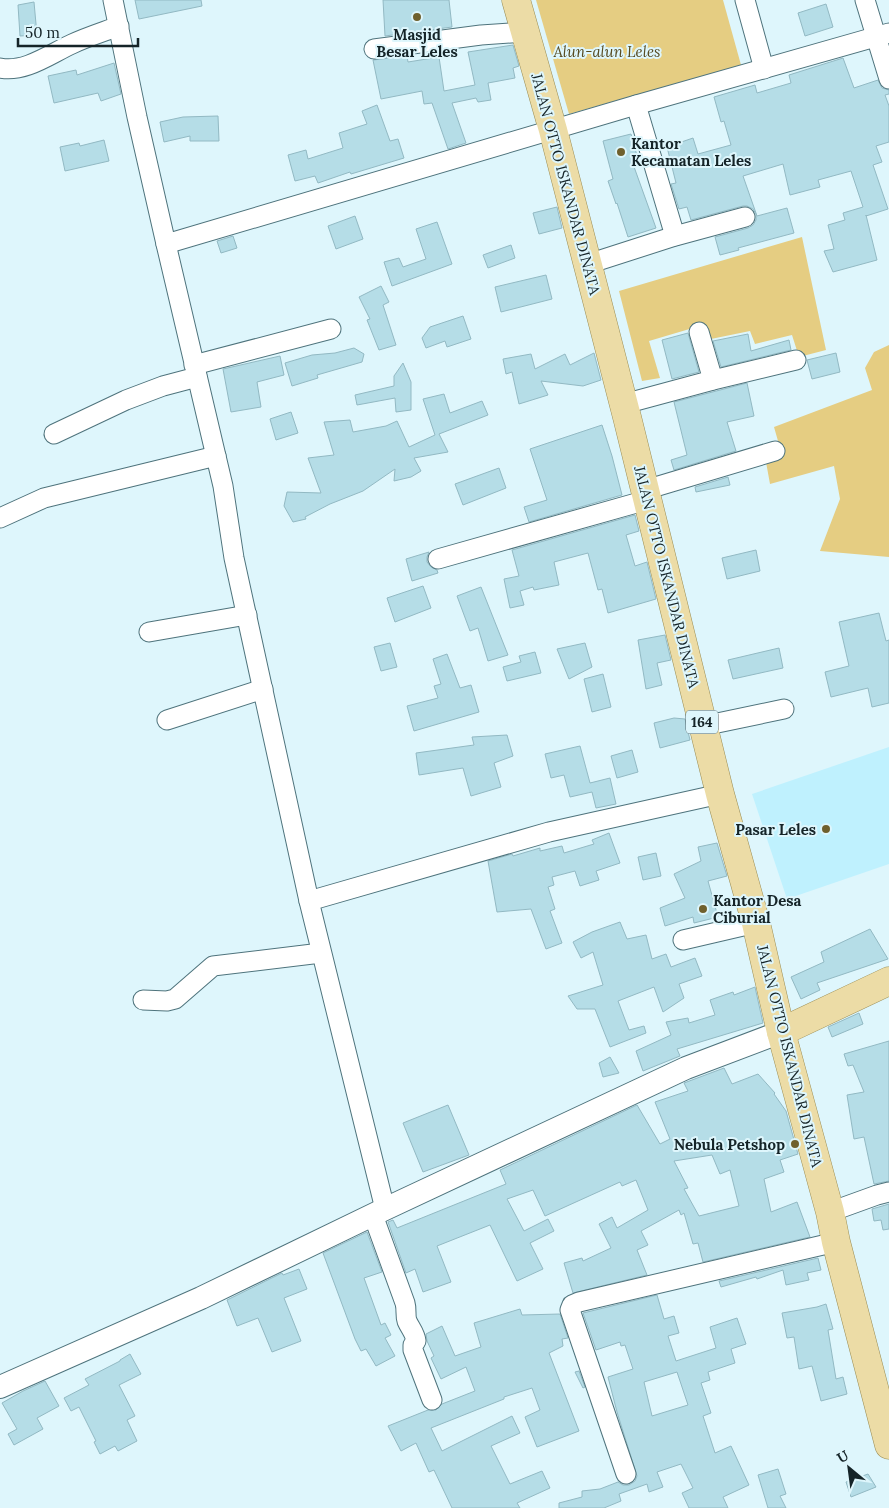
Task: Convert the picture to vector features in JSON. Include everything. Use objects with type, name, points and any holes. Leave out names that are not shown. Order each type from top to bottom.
[{"type":"main road","name":"JALAN OTTO ISKANDAR DINATA","points":[[516,0],[588,264],[720,794],[756,922],[781,1032],[830,1212],[836,1242],[889,1445]]},
{"type":"main road","points":[[781,1032],[889,981]]},
{"type":"street","points":[[113,0],[137,117],[223,486],[234,558],[379,1212],[405,1303],[407,1322],[416,1337],[413,1350],[432,1400]]},
{"type":"street","points":[[745,0],[764,69]]},
{"type":"street","points":[[865,0],[883,35],[889,79]]},
{"type":"street","points":[[0,68],[17,68],[30,64],[73,43],[119,26]]},
{"type":"street","points":[[374,49],[481,35],[525,32]]},
{"type":"street","points":[[166,244],[636,105],[883,35]]},
{"type":"street","points":[[636,105],[675,236]]},
{"type":"street","points":[[588,264],[675,236],[745,217]]},
{"type":"street","points":[[54,434],[126,400],[261,346],[331,329]]},
{"type":"street","points":[[699,332],[713,380]]},
{"type":"street","points":[[624,404],[796,360]]},
{"type":"street","points":[[438,559],[646,495],[775,451]]},
{"type":"street","points":[[0,518],[44,498],[216,456]]},
{"type":"street","points":[[150,632],[247,615]]},
{"type":"street","points":[[167,720],[263,689]]},
{"type":"street","points":[[703,726],[784,709]]},
{"type":"street","points":[[309,901],[549,832],[720,794]]},
{"type":"street","points":[[683,940],[756,922]]},
{"type":"street","points":[[144,1000],[167,1001],[175,999],[214,966],[322,953]]},
{"type":"street","points":[[0,1387],[201,1298],[686,1068],[781,1032]]},
{"type":"street","points":[[830,1212],[889,1192]]},
{"type":"street","points":[[626,1474],[570,1310],[572,1306],[579,1302],[836,1242]]},
{"type":"shaded area","name":"Pasar Leles","points":[[889,747],[889,864],[787,899],[752,794]]},
{"type":"green space","name":"Alun-alun Leles","points":[[536,0],[723,0],[741,65],[569,114]]},
{"type":"green space","points":[[802,237],[826,350],[799,357],[792,335],[755,344],[750,331],[706,340],[703,325],[649,341],[660,378],[642,381],[619,291]]},
{"type":"green space","points":[[889,345],[889,557],[820,551],[840,499],[834,466],[770,484],[764,451],[780,448],[774,427],[872,390],[865,368],[874,352]]},
{"type":"building","points":[[135,0],[201,0],[202,6],[139,19]]},
{"type":"building","name":"Masjid Besar Leles","points":[[383,0],[449,0],[452,27],[385,36]]},
{"type":"building","points":[[34,2],[37,35],[20,36],[18,5]]},
{"type":"building","points":[[826,4],[833,27],[805,36],[798,13]]},
{"type":"building","points":[[513,45],[519,66],[513,68],[515,78],[488,83],[491,100],[478,102],[476,98],[452,103],[466,143],[448,149],[432,103],[424,104],[422,91],[381,99],[373,60],[407,56],[408,62],[439,57],[444,91],[475,85],[468,52]]},
{"type":"building","points":[[843,58],[854,88],[878,80],[882,88],[889,90],[889,94],[885,95],[889,106],[889,142],[876,146],[882,162],[873,165],[888,209],[866,216],[877,260],[833,272],[824,251],[834,249],[828,225],[845,220],[843,213],[863,207],[851,171],[818,180],[820,187],[790,195],[783,164],[743,176],[757,216],[787,208],[794,233],[738,248],[739,250],[720,255],[715,237],[748,228],[756,220],[756,214],[753,209],[743,206],[691,220],[687,207],[679,209],[671,184],[676,183],[667,147],[693,138],[698,154],[731,145],[724,121],[721,122],[714,97],[755,85],[757,93],[791,83],[789,75]]},
{"type":"building","points":[[114,63],[121,94],[101,101],[98,93],[54,103],[48,76],[76,70],[77,75]]},
{"type":"building","points":[[377,105],[390,141],[398,139],[404,158],[351,174],[350,172],[318,183],[315,176],[295,181],[288,155],[306,150],[308,159],[343,148],[339,133],[367,124],[362,111]]},
{"type":"building","points":[[218,116],[219,141],[190,141],[190,136],[164,142],[160,122],[183,117]]},
{"type":"building","points":[[631,134],[639,163],[633,164],[656,228],[628,237],[608,181],[613,179],[603,141]]},
{"type":"building","points":[[104,140],[109,161],[65,171],[60,147],[79,143],[80,146]]},
{"type":"building","points":[[557,207],[562,228],[539,234],[533,213]]},
{"type":"building","points":[[355,216],[363,239],[336,249],[328,226]]},
{"type":"building","points":[[437,222],[452,264],[392,286],[384,262],[399,258],[403,267],[426,259],[416,229]]},
{"type":"building","points":[[233,236],[237,248],[221,253],[217,241]]},
{"type":"building","points":[[511,245],[515,258],[488,268],[483,255]]},
{"type":"building","points":[[546,275],[552,299],[501,312],[495,287]]},
{"type":"building","points":[[381,286],[389,302],[383,305],[396,345],[379,350],[367,320],[370,319],[359,297]]},
{"type":"building","points":[[463,316],[471,339],[447,347],[445,341],[426,348],[422,338],[430,327]]},
{"type":"building","points":[[688,333],[699,372],[672,379],[662,340]]},
{"type":"building","points":[[748,334],[751,351],[789,340],[791,350],[721,367],[713,341]]},
{"type":"building","points":[[354,348],[364,354],[362,362],[317,375],[318,378],[292,386],[285,363],[312,355],[335,353]]},
{"type":"building","points":[[594,353],[601,380],[583,386],[541,381],[548,395],[519,404],[512,372],[506,374],[503,359],[531,354],[535,369],[565,354],[570,365]]},
{"type":"building","points":[[836,353],[840,372],[812,379],[807,360]]},
{"type":"building","points":[[280,356],[284,375],[257,382],[261,407],[231,412],[223,369]]},
{"type":"building","points":[[403,363],[411,382],[411,410],[396,412],[395,398],[357,405],[355,395],[394,386],[394,376]]},
{"type":"building","points":[[747,383],[754,416],[727,422],[736,451],[674,470],[671,460],[687,455],[674,402]]},
{"type":"building","points":[[444,394],[450,413],[482,401],[488,415],[439,434],[448,452],[414,458],[421,471],[411,477],[394,481],[395,469],[363,491],[330,504],[305,517],[306,519],[293,522],[284,506],[287,492],[321,493],[308,458],[334,455],[324,422],[350,420],[353,432],[386,426],[397,421],[409,447],[435,435],[423,399]]},
{"type":"building","points":[[291,412],[298,433],[276,440],[270,419]]},
{"type":"building","points":[[602,425],[622,495],[529,522],[524,507],[547,500],[530,449]]},
{"type":"building","points":[[499,468],[506,488],[463,505],[455,484]]},
{"type":"building","points":[[728,477],[730,485],[696,492],[695,487]]},
{"type":"building","points":[[635,515],[639,531],[626,535],[635,566],[647,562],[656,599],[608,613],[602,589],[598,590],[588,553],[554,562],[559,585],[534,590],[533,587],[520,591],[524,605],[510,608],[504,579],[519,576],[512,550]]},
{"type":"building","points":[[756,550],[760,571],[727,579],[722,558]]},
{"type":"building","points":[[429,552],[427,562],[438,573],[412,581],[406,559]]},
{"type":"building","points":[[423,586],[431,608],[395,622],[387,598]]},
{"type":"building","points":[[481,587],[508,655],[488,661],[478,628],[470,631],[457,596]]},
{"type":"building","points":[[879,613],[886,641],[889,640],[889,703],[872,707],[868,688],[831,697],[825,672],[849,666],[839,622]]},
{"type":"building","points":[[665,635],[671,660],[657,663],[662,685],[646,689],[638,640]]},
{"type":"building","points":[[390,643],[397,667],[381,671],[374,647]]},
{"type":"building","points":[[585,643],[592,667],[569,679],[557,649]]},
{"type":"building","points":[[779,648],[783,668],[733,679],[728,660]]},
{"type":"building","points":[[535,652],[541,673],[507,681],[503,667],[521,662],[519,656]]},
{"type":"building","points":[[447,654],[460,688],[471,685],[479,712],[414,731],[407,706],[438,698],[434,686],[441,684],[433,659]]},
{"type":"building","points":[[603,674],[611,707],[592,712],[584,679]]},
{"type":"building","points":[[674,718],[685,719],[690,740],[660,748],[654,723]]},
{"type":"building","points":[[507,735],[513,756],[494,763],[501,787],[471,796],[463,768],[419,775],[416,753],[474,745],[472,737]]},
{"type":"building","points":[[580,746],[590,783],[610,778],[616,804],[596,808],[592,792],[570,797],[564,775],[551,778],[545,754]]},
{"type":"building","points":[[632,750],[638,772],[617,778],[611,756]]},
{"type":"building","points":[[609,833],[620,863],[596,871],[599,880],[580,886],[575,871],[552,877],[554,885],[548,887],[555,909],[550,911],[562,943],[546,949],[531,909],[497,912],[488,861],[540,848],[540,851],[562,846],[564,853],[594,844],[592,840]]},
{"type":"building","points":[[717,843],[727,876],[708,881],[718,917],[694,923],[693,917],[665,926],[660,908],[685,898],[674,874],[701,861],[698,847]]},
{"type":"building","points":[[656,853],[661,876],[643,880],[638,857]]},
{"type":"building","points":[[620,922],[627,939],[646,935],[652,959],[666,954],[671,967],[695,958],[702,976],[679,984],[684,998],[663,1012],[654,987],[618,1001],[629,1030],[644,1026],[646,1033],[610,1047],[595,1009],[577,1009],[568,996],[603,985],[593,952],[581,958],[573,942],[592,932]]},
{"type":"building","points":[[870,929],[888,959],[817,983],[820,990],[801,999],[791,977],[824,962],[821,952]]},
{"type":"building","points":[[755,987],[763,1023],[677,1049],[680,1056],[643,1071],[636,1051],[671,1035],[666,1022],[688,1018],[689,1023],[715,1015],[710,1000],[733,992],[734,995]]},
{"type":"building","points":[[859,1013],[863,1024],[832,1037],[828,1027]]},
{"type":"building","points":[[889,1041],[889,1181],[874,1184],[864,1137],[854,1139],[847,1095],[864,1092],[853,1065],[848,1066],[844,1054]]},
{"type":"building","points":[[610,1057],[619,1073],[603,1077],[599,1063]]},
{"type":"building","points":[[724,1068],[732,1084],[758,1074],[775,1093],[786,1111],[798,1154],[780,1160],[784,1172],[764,1179],[771,1212],[797,1202],[810,1237],[703,1262],[698,1243],[693,1244],[684,1213],[681,1215],[679,1210],[641,1231],[648,1245],[637,1250],[647,1275],[573,1293],[564,1263],[582,1258],[583,1261],[611,1248],[599,1224],[612,1217],[617,1228],[648,1210],[636,1180],[622,1186],[620,1182],[545,1216],[533,1190],[507,1199],[524,1231],[548,1219],[554,1231],[530,1243],[543,1269],[517,1281],[490,1225],[437,1246],[451,1282],[423,1292],[415,1269],[406,1273],[388,1222],[393,1220],[397,1228],[506,1184],[500,1170],[637,1105],[660,1144],[670,1139],[655,1102],[688,1091],[684,1083]],"holes":[[[712,1155],[720,1174],[730,1170],[739,1206],[699,1216],[684,1189],[688,1188],[674,1161]]]},
{"type":"building","points":[[448,1105],[469,1155],[423,1172],[403,1123]]},
{"type":"building","points":[[889,1204],[889,1229],[883,1230],[881,1220],[874,1221],[872,1209]]},
{"type":"building","points":[[367,1232],[382,1272],[364,1278],[381,1325],[385,1323],[391,1335],[385,1338],[395,1356],[376,1366],[366,1349],[361,1351],[355,1339],[323,1253]]},
{"type":"building","points":[[818,1258],[821,1270],[807,1273],[809,1280],[786,1285],[783,1270],[757,1279],[756,1277],[721,1287],[719,1281]]},
{"type":"building","points":[[299,1269],[307,1289],[284,1298],[301,1341],[272,1352],[258,1318],[237,1326],[227,1300],[282,1273],[283,1275]]},
{"type":"building","points":[[657,1295],[664,1319],[674,1316],[679,1333],[668,1336],[676,1361],[716,1348],[710,1327],[737,1318],[746,1344],[731,1349],[735,1363],[708,1372],[710,1380],[701,1383],[711,1413],[703,1416],[715,1453],[731,1446],[749,1485],[723,1497],[728,1508],[689,1508],[682,1493],[693,1488],[681,1464],[657,1472],[663,1487],[649,1492],[647,1484],[619,1494],[621,1501],[604,1508],[559,1508],[559,1503],[582,1497],[582,1491],[600,1489],[618,1482],[623,1485],[629,1485],[635,1481],[637,1476],[608,1377],[633,1369],[625,1345],[621,1346],[620,1342],[596,1350],[583,1313]],"holes":[[[677,1372],[688,1405],[652,1416],[644,1382]]]},
{"type":"building","points":[[826,1304],[833,1329],[828,1330],[836,1379],[843,1377],[847,1394],[821,1401],[812,1366],[799,1369],[794,1337],[787,1338],[782,1313]]},
{"type":"building","points":[[520,1309],[522,1315],[560,1314],[568,1338],[562,1339],[563,1346],[549,1353],[579,1431],[537,1447],[525,1417],[540,1410],[532,1388],[504,1397],[504,1399],[431,1428],[442,1451],[512,1416],[520,1433],[491,1446],[510,1484],[542,1471],[550,1488],[517,1503],[520,1508],[452,1508],[434,1470],[429,1472],[416,1443],[401,1451],[388,1426],[428,1410],[436,1410],[442,1404],[475,1391],[466,1367],[441,1379],[431,1358],[434,1356],[426,1334],[442,1326],[455,1356],[481,1347],[474,1323]]},
{"type":"building","points":[[130,1354],[141,1374],[119,1385],[135,1416],[127,1420],[137,1441],[118,1451],[115,1446],[100,1454],[94,1442],[96,1441],[79,1407],[71,1411],[64,1398],[89,1385],[85,1379]]},
{"type":"building","points":[[579,1371],[585,1387],[583,1388],[575,1372]]},
{"type":"building","points":[[45,1381],[59,1406],[37,1418],[43,1429],[14,1445],[8,1434],[17,1429],[2,1403]]},
{"type":"building","points":[[778,1469],[786,1494],[780,1496],[786,1508],[768,1508],[758,1475]]},
{"type":"building","points":[[868,1474],[876,1487],[851,1497],[846,1482]]},
{"type":"place","name":"Masjid Besar Leles","points":[[417,17]]},
{"type":"place","name":"Kantor Kecamatan Leles","points":[[621,152]]},
{"type":"place","name":"Pasar Leles","points":[[826,829]]},
{"type":"place","name":"Kantor Desa Ciburial","points":[[703,909]]},
{"type":"place","name":"Nebula Petshop","points":[[795,1144]]}]
